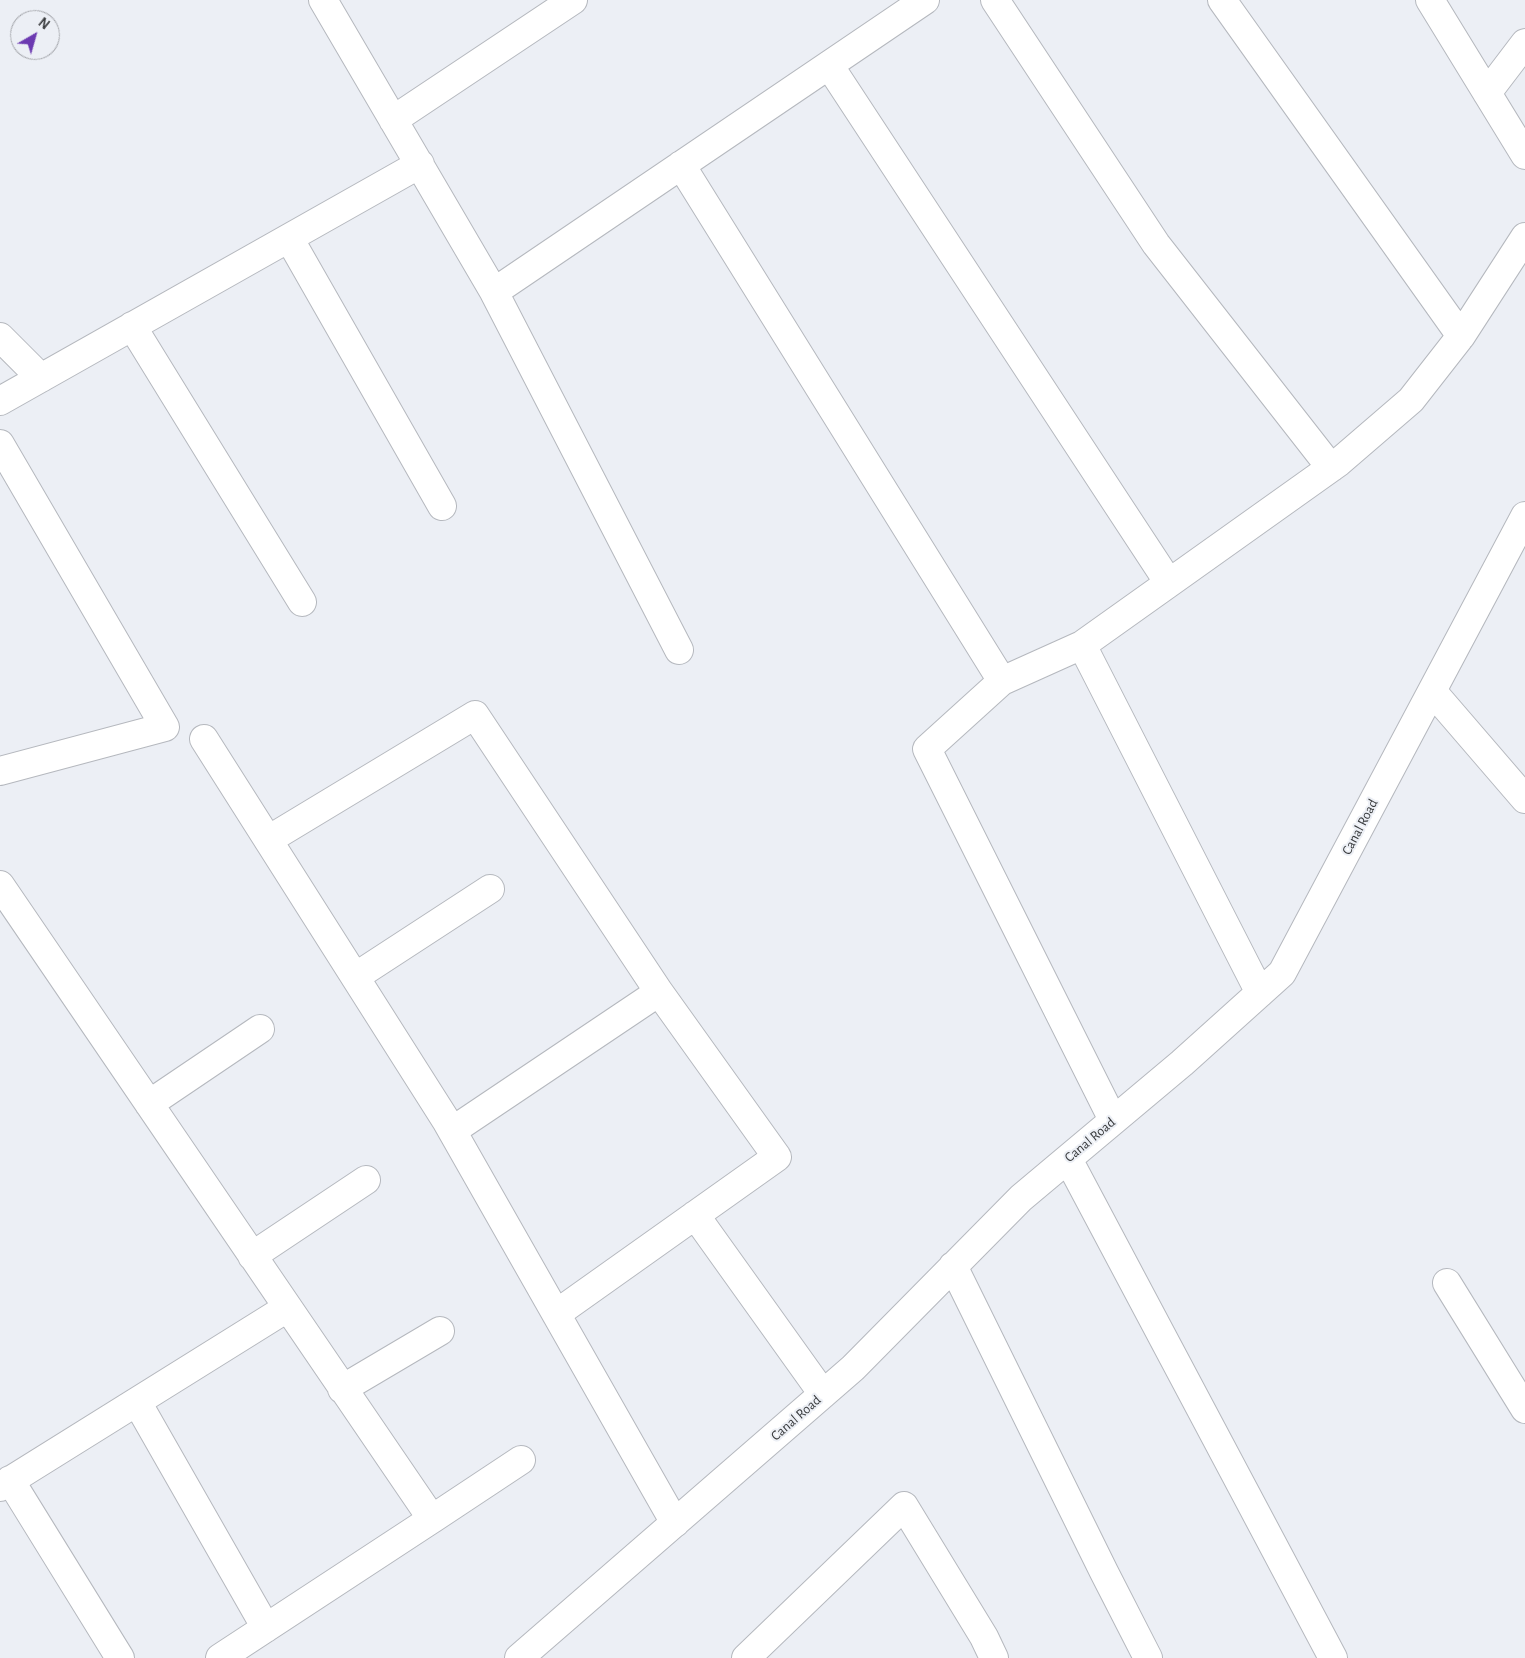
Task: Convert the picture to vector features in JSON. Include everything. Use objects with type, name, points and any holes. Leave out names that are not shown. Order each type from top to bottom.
[{"type":"street","points":[[323,0],[494,292],[679,650]]},
{"type":"street","points":[[393,120],[574,0]]},
{"type":"street","points":[[494,292],[925,0]]},
{"type":"street","points":[[995,0],[1156,244],[1330,468]]},
{"type":"street","points":[[1222,0],[1461,336]]},
{"type":"street","points":[[1430,0],[1525,155]]},
{"type":"street","points":[[1487,93],[1525,43]]},
{"type":"street","points":[[829,65],[1169,583]]},
{"type":"street","points":[[0,402],[420,164]]},
{"type":"street","points":[[681,165],[1002,680]]},
{"type":"street","points":[[1113,1120],[927,749],[1002,680],[1082,645],[1330,468],[1411,400],[1461,336],[1525,237]]},
{"type":"street","points":[[290,238],[442,506]]},
{"type":"street","points":[[132,326],[302,602]]},
{"type":"street","points":[[0,337],[41,378]]},
{"type":"street","points":[[0,444],[165,727],[0,771]]},
{"type":"street","name":"Canal Road","points":[[519,1658],[853,1368],[1021,1198],[1182,1063],[1282,973],[1525,516]]},
{"type":"street","points":[[1082,645],[1260,992]]},
{"type":"street","points":[[1432,692],[1525,799]]},
{"type":"street","points":[[268,840],[475,715],[659,992],[778,1156],[556,1314]]},
{"type":"street","points":[[204,739],[452,1131],[675,1523]]},
{"type":"street","points":[[0,885],[432,1519]]},
{"type":"street","points":[[355,977],[490,890]]},
{"type":"street","points":[[452,1131],[659,992]]},
{"type":"street","points":[[149,1104],[260,1029]]},
{"type":"street","points":[[1068,1158],[1334,1658]]},
{"type":"street","points":[[252,1256],[366,1180]]},
{"type":"street","points":[[695,1215],[823,1394]]},
{"type":"street","points":[[953,1266],[1099,1564],[1148,1658]]},
{"type":"street","points":[[1447,1283],[1525,1409]]},
{"type":"street","points":[[120,1658],[5,1484],[287,1308]]},
{"type":"street","points":[[342,1389],[440,1331]]},
{"type":"street","points":[[137,1402],[266,1628]]},
{"type":"street","points":[[220,1658],[521,1460]]},
{"type":"street","points":[[746,1658],[904,1506],[984,1637],[994,1658]]}]
